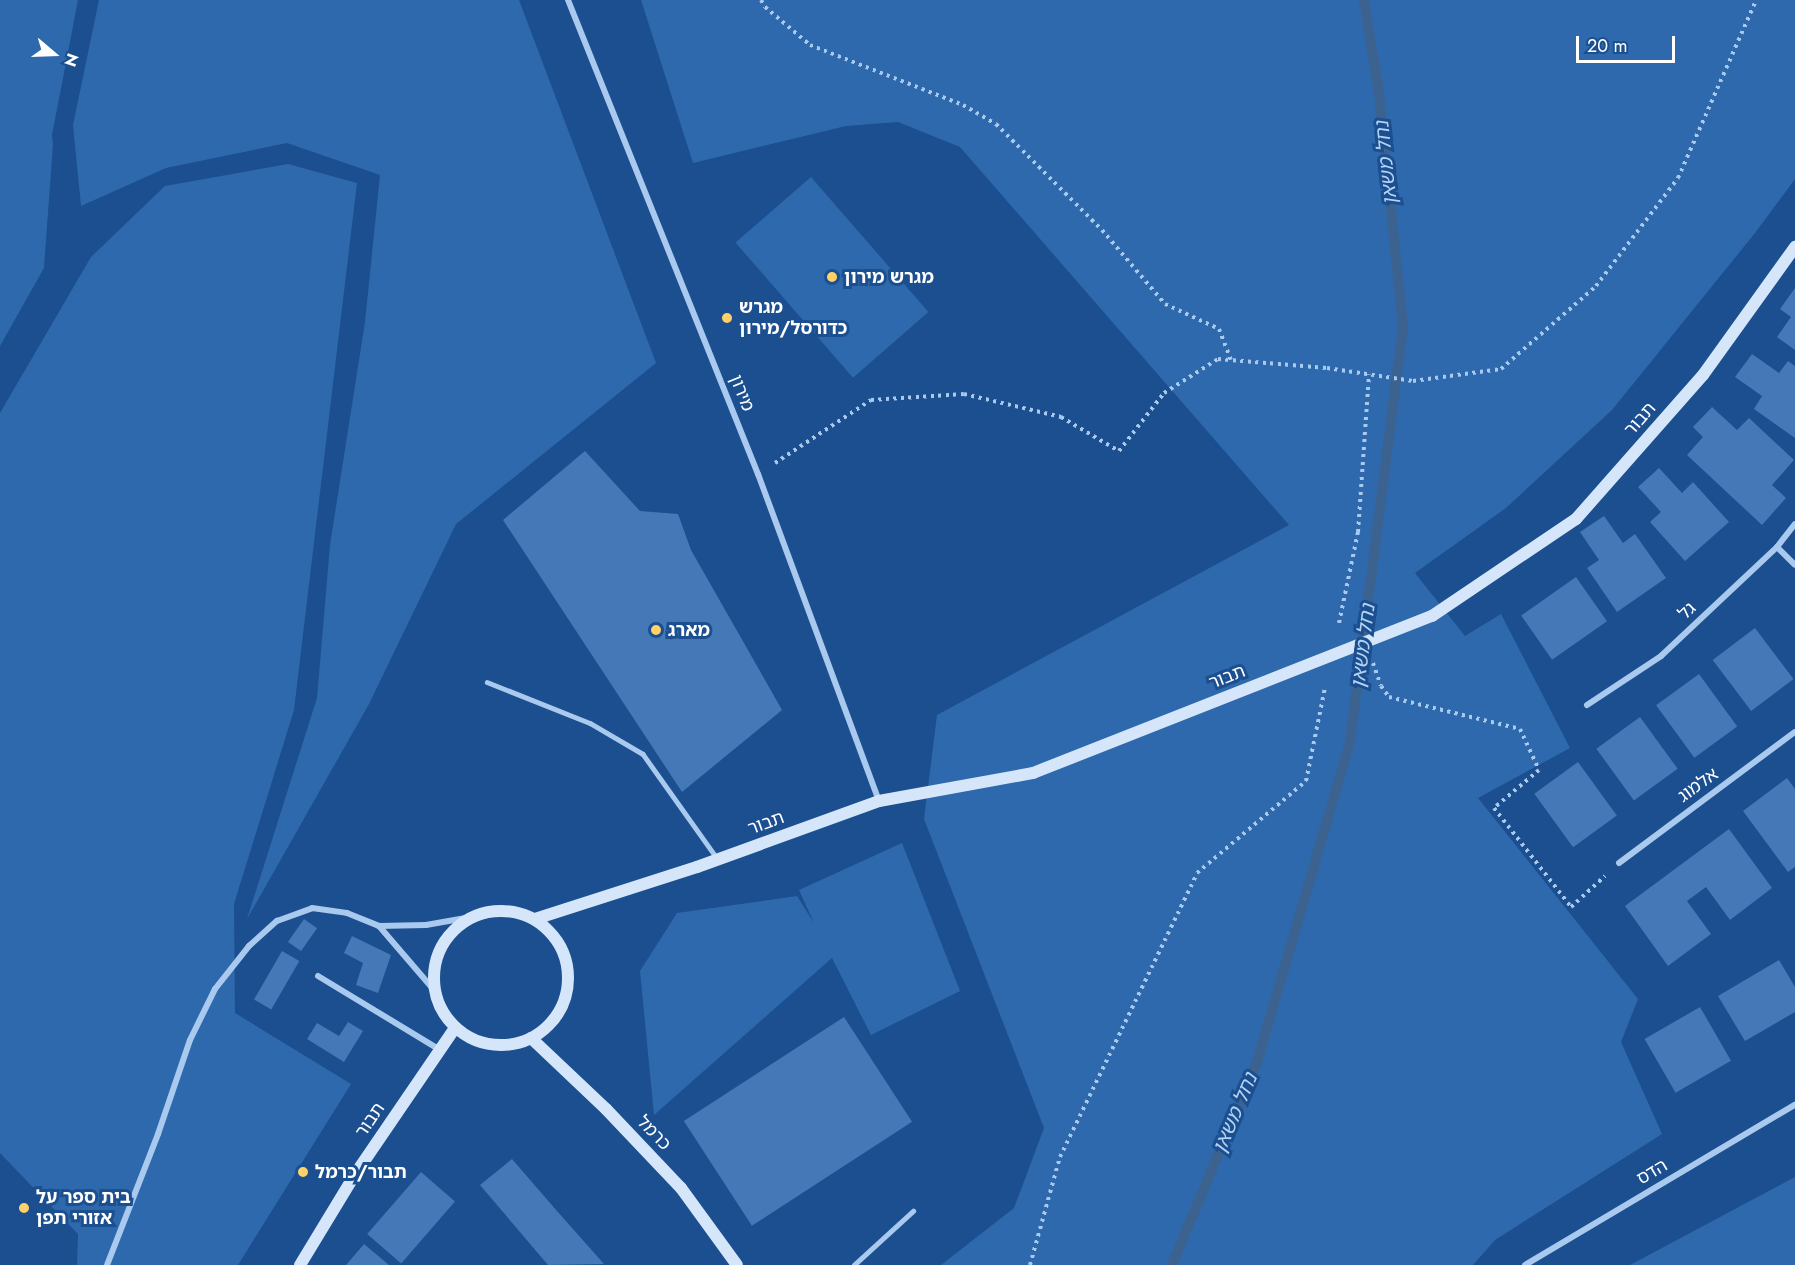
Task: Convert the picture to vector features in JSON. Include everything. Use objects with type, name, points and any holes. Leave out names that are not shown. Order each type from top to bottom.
[{"type":"street","name":"מירון","points":[[568,0],[758,474],[879,801]]},
{"type":"street","name":"תבור","points":[[535,919],[718,859],[879,801],[1033,773],[1432,616],[1576,519],[1703,375],[1795,247]]},
{"type":"street","name":"גל","points":[[1587,705],[1661,656],[1776,547],[1795,524]]},
{"type":"street","points":[[1776,547],[1795,565]]},
{"type":"street","name":"אלמוג","points":[[1618,863],[1795,732]]},
{"type":"street","points":[[107,1265],[158,1134],[190,1040],[215,989],[249,946],[277,921],[312,908],[347,913],[379,926],[426,925],[493,911],[514,912],[535,919],[551,932],[557,941],[568,969],[567,990],[560,1010],[548,1027],[531,1038],[512,1045],[492,1045],[472,1040],[455,1028],[441,1011],[434,990],[434,968],[441,948],[454,930],[471,917]]},
{"type":"street","points":[[379,926],[434,990]]},
{"type":"street","points":[[318,976],[440,1050]]},
{"type":"street","name":"תבור","points":[[300,1265],[356,1173],[455,1028]]},
{"type":"street","name":"כרמל","points":[[531,1038],[606,1109],[681,1188],[737,1265]]},
{"type":"street","name":"הדס","points":[[1525,1265],[1795,1105]]},
{"type":"lane","points":[[487,682],[590,723],[643,754],[718,859]]},
{"type":"lane","points":[[854,1265],[913,1211]]},
{"type":"path","points":[[761,0],[765,7],[810,45],[963,105],[996,124],[1102,230],[1165,304],[1219,329],[1231,360]]},
{"type":"path","points":[[758,474],[871,400],[964,394],[1061,417],[1119,451],[1164,393],[1218,359],[1369,374],[1413,381],[1501,369],[1596,286],[1678,178],[1756,0]]},
{"type":"path","points":[[1339,623],[1358,532],[1369,374]]},
{"type":"path","points":[[1366,642],[1381,686],[1389,697],[1520,729],[1539,770],[1494,807],[1571,907],[1618,863]]},
{"type":"path","points":[[1030,1265],[1060,1156],[1197,873],[1306,782],[1325,688]]},
{"type":"shaded area","points":[[0,0],[78,0],[52,135],[44,268],[0,346]]},
{"type":"shaded area","points":[[99,0],[519,0],[656,363],[456,524],[369,704],[247,919],[317,698],[330,545],[365,322],[380,175],[287,143],[166,168],[81,206],[73,125]]},
{"type":"shaded area","points":[[641,0],[1795,0],[1795,179],[1755,233],[1612,410],[1506,508],[1415,573],[1465,636],[1501,614],[1570,748],[1478,798],[1638,999],[1621,1042],[1662,1134],[1495,1240],[1473,1265],[941,1265],[1014,1208],[1044,1128],[924,819],[937,715],[1289,525],[960,147],[898,122],[846,126],[693,163]]},
{"type":"shaded area","points":[[288,164],[357,183],[294,710],[234,904],[235,1013],[351,1084],[238,1265],[77,1265],[78,1234],[0,1153],[0,413],[91,257],[165,186]]},
{"type":"shaded area","name":"מגרש מירון","points":[[811,177],[928,312],[853,378],[736,243]]},
{"type":"shaded area","points":[[902,843],[960,991],[871,1035],[832,958],[654,1115],[640,971],[677,913],[797,896],[814,923],[799,890]]},
{"type":"shaded area","points":[[1795,1177],[1795,1265],[1630,1265]]},
{"type":"building","points":[[1795,288],[1795,350],[1777,337],[1791,317],[1780,309]]},
{"type":"building","points":[[1752,354],[1779,373],[1788,361],[1795,366],[1795,438],[1754,409],[1762,396],[1735,377]]},
{"type":"building","points":[[1712,407],[1737,430],[1749,418],[1794,460],[1772,485],[1786,498],[1762,525],[1687,455],[1703,437],[1693,427]]},
{"type":"building","name":"מארג","points":[[585,451],[640,511],[678,514],[691,550],[782,710],[682,792],[503,520]]},
{"type":"building","points":[[1659,468],[1682,493],[1693,482],[1729,522],[1685,561],[1650,522],[1661,512],[1638,487]]},
{"type":"building","points":[[1604,516],[1623,543],[1635,534],[1666,578],[1617,612],[1587,568],[1599,560],[1580,532]]},
{"type":"building","points":[[1576,577],[1607,621],[1552,660],[1521,615]]},
{"type":"building","points":[[1755,628],[1794,679],[1751,711],[1713,660]]},
{"type":"building","points":[[1699,674],[1737,727],[1694,758],[1656,705]]},
{"type":"building","points":[[1640,717],[1678,769],[1634,801],[1596,749]]},
{"type":"building","points":[[1578,762],[1617,815],[1573,847],[1534,794]]},
{"type":"building","points":[[1787,778],[1795,789],[1795,867],[1788,872],[1743,811]]},
{"type":"building","points":[[1729,829],[1772,888],[1730,920],[1706,887],[1687,901],[1711,934],[1668,966],[1625,906]]},
{"type":"building","points":[[304,919],[317,928],[301,951],[288,942]]},
{"type":"building","points":[[352,936],[391,955],[378,993],[356,985],[363,963],[344,953]]},
{"type":"building","points":[[282,951],[299,961],[271,1009],[254,999]]},
{"type":"building","points":[[1779,960],[1795,987],[1795,1012],[1745,1041],[1718,996]]},
{"type":"building","points":[[1700,1007],[1731,1061],[1676,1093],[1645,1039]]},
{"type":"building","points":[[844,1017],[912,1122],[752,1226],[684,1121]]},
{"type":"building","points":[[348,1022],[363,1031],[344,1062],[307,1039],[317,1023],[339,1036]]},
{"type":"building","points":[[512,1159],[604,1264],[548,1265],[480,1185]]},
{"type":"building","points":[[421,1172],[455,1202],[401,1263],[367,1234]]},
{"type":"building","points":[[364,1244],[389,1265],[346,1265]]},
{"type":"waterway","name":"נחל משאן","points":[[1172,1265],[1257,1062],[1350,741],[1403,326],[1379,92],[1364,0]]},
{"type":"place","name":"מגרש מירון","points":[[832,277]]},
{"type":"place","name":"מגרש כדורסל/מירון","points":[[727,318]]},
{"type":"place","name":"מארג","points":[[656,630]]},
{"type":"place","name":"תבור/כרמל","points":[[303,1172]]},
{"type":"place","name":"בית ספר על אזורי תפן","points":[[24,1208]]}]
